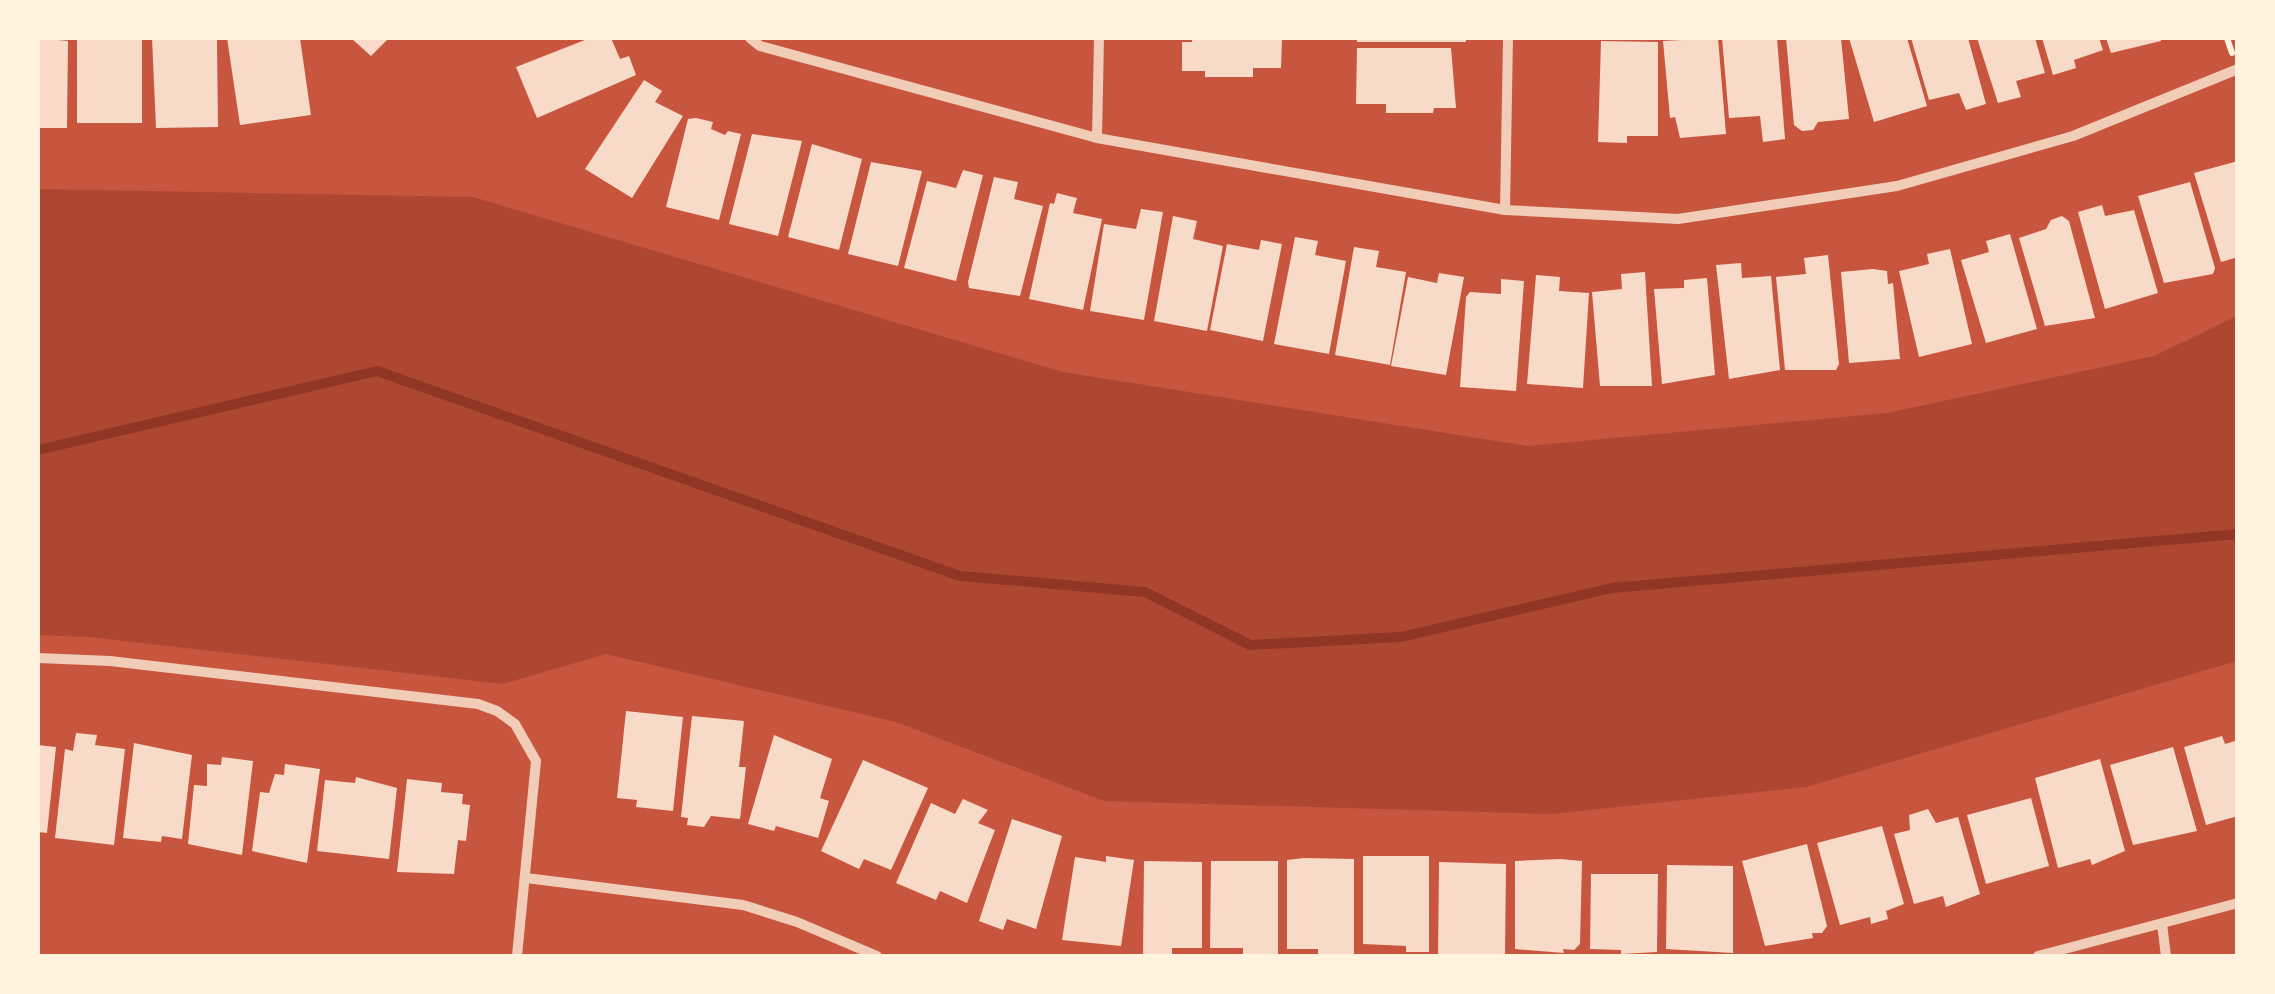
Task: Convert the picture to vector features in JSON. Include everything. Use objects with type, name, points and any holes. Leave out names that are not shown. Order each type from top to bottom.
[{"type":"street","points":[[750,38],[760,46],[1097,138],[1505,210],[1678,219],[1897,186],[2073,136],[2238,69]]},
{"type":"street","points":[[1097,138],[1099,38]]},
{"type":"street","points":[[1505,210],[1508,38]]},
{"type":"street","points":[[38,658],[110,661],[478,704],[497,711],[515,724],[536,761],[517,956]]},
{"type":"street","points":[[526,878],[743,905],[797,922],[877,956]]},
{"type":"street","points":[[2038,956],[2238,903]]},
{"type":"street","points":[[2162,924],[2166,956]]},
{"type":"shaded area","points":[[38,189],[473,197],[1063,372],[1527,446],[1887,413],[2154,356],[2237,316],[2237,661],[1806,787],[1551,814],[1104,801],[896,722],[606,654],[503,684],[89,637],[38,635]]},
{"type":"building","points":[[38,38],[68,41],[67,128],[38,128]]},
{"type":"building","points":[[77,38],[142,38],[142,123],[77,123]]},
{"type":"building","points":[[152,38],[217,39],[218,127],[156,128]]},
{"type":"building","points":[[227,38],[300,38],[311,115],[240,125]]},
{"type":"building","points":[[351,38],[389,38],[371,56]]},
{"type":"building","points":[[590,38],[611,38],[620,59],[629,56],[636,75],[537,118],[516,67]]},
{"type":"building","points":[[1192,38],[1282,38],[1281,68],[1253,68],[1253,77],[1205,77],[1205,71],[1182,71],[1182,42],[1192,42]]},
{"type":"building","points":[[1357,38],[1466,38],[1466,42],[1357,42]]},
{"type":"building","points":[[1718,38],[1726,134],[1680,138],[1675,117],[1670,118],[1663,41]]},
{"type":"building","points":[[1722,38],[1777,38],[1785,139],[1763,142],[1760,116],[1729,118]]},
{"type":"building","points":[[1786,38],[1841,38],[1849,119],[1818,122],[1813,130],[1802,131],[1794,125]]},
{"type":"building","points":[[1849,38],[1907,38],[1927,106],[1874,122]]},
{"type":"building","points":[[1911,38],[1968,38],[1986,104],[1966,110],[1959,93],[1929,100]]},
{"type":"building","points":[[1977,38],[2035,38],[2045,73],[2016,81],[2021,97],[1998,103]]},
{"type":"building","points":[[2042,38],[2099,38],[2103,50],[2074,60],[2076,68],[2053,75]]},
{"type":"building","points":[[2106,38],[2160,38],[2161,41],[2111,53]]},
{"type":"building","points":[[1601,41],[1658,42],[1658,136],[1627,136],[1627,143],[1598,142]]},
{"type":"building","points":[[1357,48],[1451,48],[1456,108],[1434,108],[1433,113],[1386,113],[1386,104],[1356,104]]},
{"type":"building","points":[[644,80],[662,91],[655,102],[683,116],[632,198],[585,169]]},
{"type":"building","points":[[688,119],[713,122],[711,129],[725,135],[728,131],[741,134],[719,220],[666,207]]},
{"type":"building","points":[[752,134],[802,141],[778,236],[729,224]]},
{"type":"building","points":[[812,144],[862,159],[839,250],[788,237]]},
{"type":"building","points":[[2238,161],[2238,257],[2221,262],[2194,173]]},
{"type":"building","points":[[871,162],[922,171],[898,266],[848,254]]},
{"type":"building","points":[[963,170],[983,175],[956,281],[904,268],[927,181],[956,188]]},
{"type":"building","points":[[994,177],[1018,182],[1014,199],[1043,206],[1020,296],[969,288]]},
{"type":"building","points":[[2190,182],[2215,268],[2213,274],[2164,283],[2138,196]]},
{"type":"building","points":[[1057,193],[1077,198],[1073,213],[1102,219],[1083,310],[1029,299],[1050,203],[1054,204]]},
{"type":"building","points":[[2102,205],[2105,216],[2134,210],[2158,293],[2105,309],[2078,212]]},
{"type":"building","points":[[1141,209],[1163,212],[1144,320],[1090,311],[1104,224],[1136,229]]},
{"type":"building","points":[[1173,216],[1197,221],[1193,239],[1223,246],[1207,331],[1154,321]]},
{"type":"building","points":[[2062,216],[2069,221],[2095,318],[2045,326],[2019,238],[2046,229],[2051,220]]},
{"type":"building","points":[[2010,234],[2037,329],[1986,343],[1961,260],[1989,252],[1986,241]]},
{"type":"building","points":[[1295,237],[1318,241],[1315,255],[1346,261],[1329,354],[1274,344]]},
{"type":"building","points":[[1261,240],[1282,244],[1263,341],[1210,330],[1227,244],[1259,250]]},
{"type":"building","points":[[1354,247],[1379,251],[1376,267],[1406,272],[1390,365],[1335,355]]},
{"type":"building","points":[[1950,249],[1972,344],[1919,357],[1899,271],[1929,264],[1927,254]]},
{"type":"building","points":[[1828,255],[1839,364],[1836,370],[1785,370],[1776,277],[1806,274],[1804,258]]},
{"type":"building","points":[[1741,263],[1742,278],[1771,276],[1780,370],[1729,379],[1716,265]]},
{"type":"building","points":[[1887,271],[1888,284],[1893,283],[1900,359],[1849,363],[1841,272]]},
{"type":"building","points":[[1645,272],[1652,386],[1600,386],[1592,292],[1622,289],[1621,274]]},
{"type":"building","points":[[1439,273],[1464,277],[1446,375],[1391,366],[1408,277],[1437,283]]},
{"type":"building","points":[[1536,275],[1560,277],[1559,291],[1589,293],[1583,388],[1527,384]]},
{"type":"building","points":[[1707,278],[1715,375],[1662,384],[1654,289],[1684,288],[1684,280]]},
{"type":"building","points":[[1501,279],[1524,281],[1516,391],[1460,387],[1466,297],[1470,292],[1501,294]]},
{"type":"building","points":[[626,711],[683,717],[673,811],[636,807],[637,800],[617,798]]},
{"type":"building","points":[[692,716],[744,721],[739,767],[746,767],[740,819],[711,816],[704,827],[687,825],[688,818],[681,817]]},
{"type":"building","points":[[76,733],[97,735],[95,745],[125,749],[114,845],[55,838],[65,749],[73,751]]},
{"type":"building","points":[[774,735],[832,759],[820,798],[829,801],[818,838],[776,826],[774,831],[748,824]]},
{"type":"building","points":[[2222,736],[2225,744],[2238,740],[2238,816],[2206,825],[2184,747]]},
{"type":"building","points":[[134,743],[192,755],[182,839],[162,836],[161,842],[123,838]]},
{"type":"building","points":[[38,745],[56,747],[47,833],[38,832]]},
{"type":"building","points":[[2173,747],[2197,831],[2133,845],[2110,765]]},
{"type":"building","points":[[222,757],[253,761],[242,855],[188,844],[194,785],[207,786],[207,764],[221,765]]},
{"type":"building","points":[[2100,759],[2125,851],[2092,865],[2090,859],[2058,868],[2035,778]]},
{"type":"building","points":[[863,760],[928,788],[891,870],[864,859],[859,869],[821,851]]},
{"type":"building","points":[[285,764],[320,769],[307,863],[252,851],[260,792],[269,793],[275,774],[284,775]]},
{"type":"building","points":[[356,777],[397,788],[389,859],[317,851],[325,780],[355,783]]},
{"type":"building","points":[[407,779],[442,783],[441,792],[463,794],[462,804],[470,805],[466,841],[458,840],[454,874],[397,872]]},
{"type":"building","points":[[2031,798],[2049,866],[1986,884],[1967,815]]},
{"type":"building","points":[[963,799],[988,810],[978,823],[995,830],[967,903],[940,891],[936,900],[896,883],[931,803],[955,814]]},
{"type":"building","points":[[1928,809],[1936,823],[1958,817],[1980,894],[1946,907],[1943,896],[1914,904],[1894,834],[1910,830],[1909,815]]},
{"type":"building","points":[[1012,819],[1062,836],[1036,929],[1007,919],[1003,930],[979,921]]},
{"type":"building","points":[[1882,826],[1904,904],[1886,911],[1888,919],[1871,924],[1870,917],[1840,925],[1817,843]]},
{"type":"building","points":[[1807,844],[1827,926],[1822,933],[1812,933],[1813,938],[1765,946],[1742,861]]},
{"type":"building","points":[[1106,856],[1134,860],[1121,946],[1062,940],[1075,857],[1106,862]]},
{"type":"building","points":[[1363,856],[1429,856],[1429,952],[1406,952],[1406,946],[1363,944]]},
{"type":"building","points":[[1354,859],[1354,956],[1318,956],[1318,949],[1287,949],[1287,860]]},
{"type":"building","points":[[1144,861],[1202,862],[1202,948],[1172,948],[1172,956],[1143,956]]},
{"type":"building","points":[[1211,861],[1278,861],[1278,956],[1243,956],[1243,948],[1210,948]]},
{"type":"building","points":[[1515,861],[1582,861],[1580,944],[1574,950],[1563,949],[1564,953],[1515,949]]},
{"type":"building","points":[[1439,862],[1506,864],[1505,956],[1438,956]]},
{"type":"building","points":[[1667,865],[1733,866],[1733,953],[1666,949]]},
{"type":"building","points":[[1591,874],[1658,874],[1657,952],[1621,954],[1621,950],[1590,949]]},
{"type":"waterway","points":[[38,450],[377,371],[960,576],[1145,592],[1250,645],[1401,637],[1612,588],[2238,534]]}]
